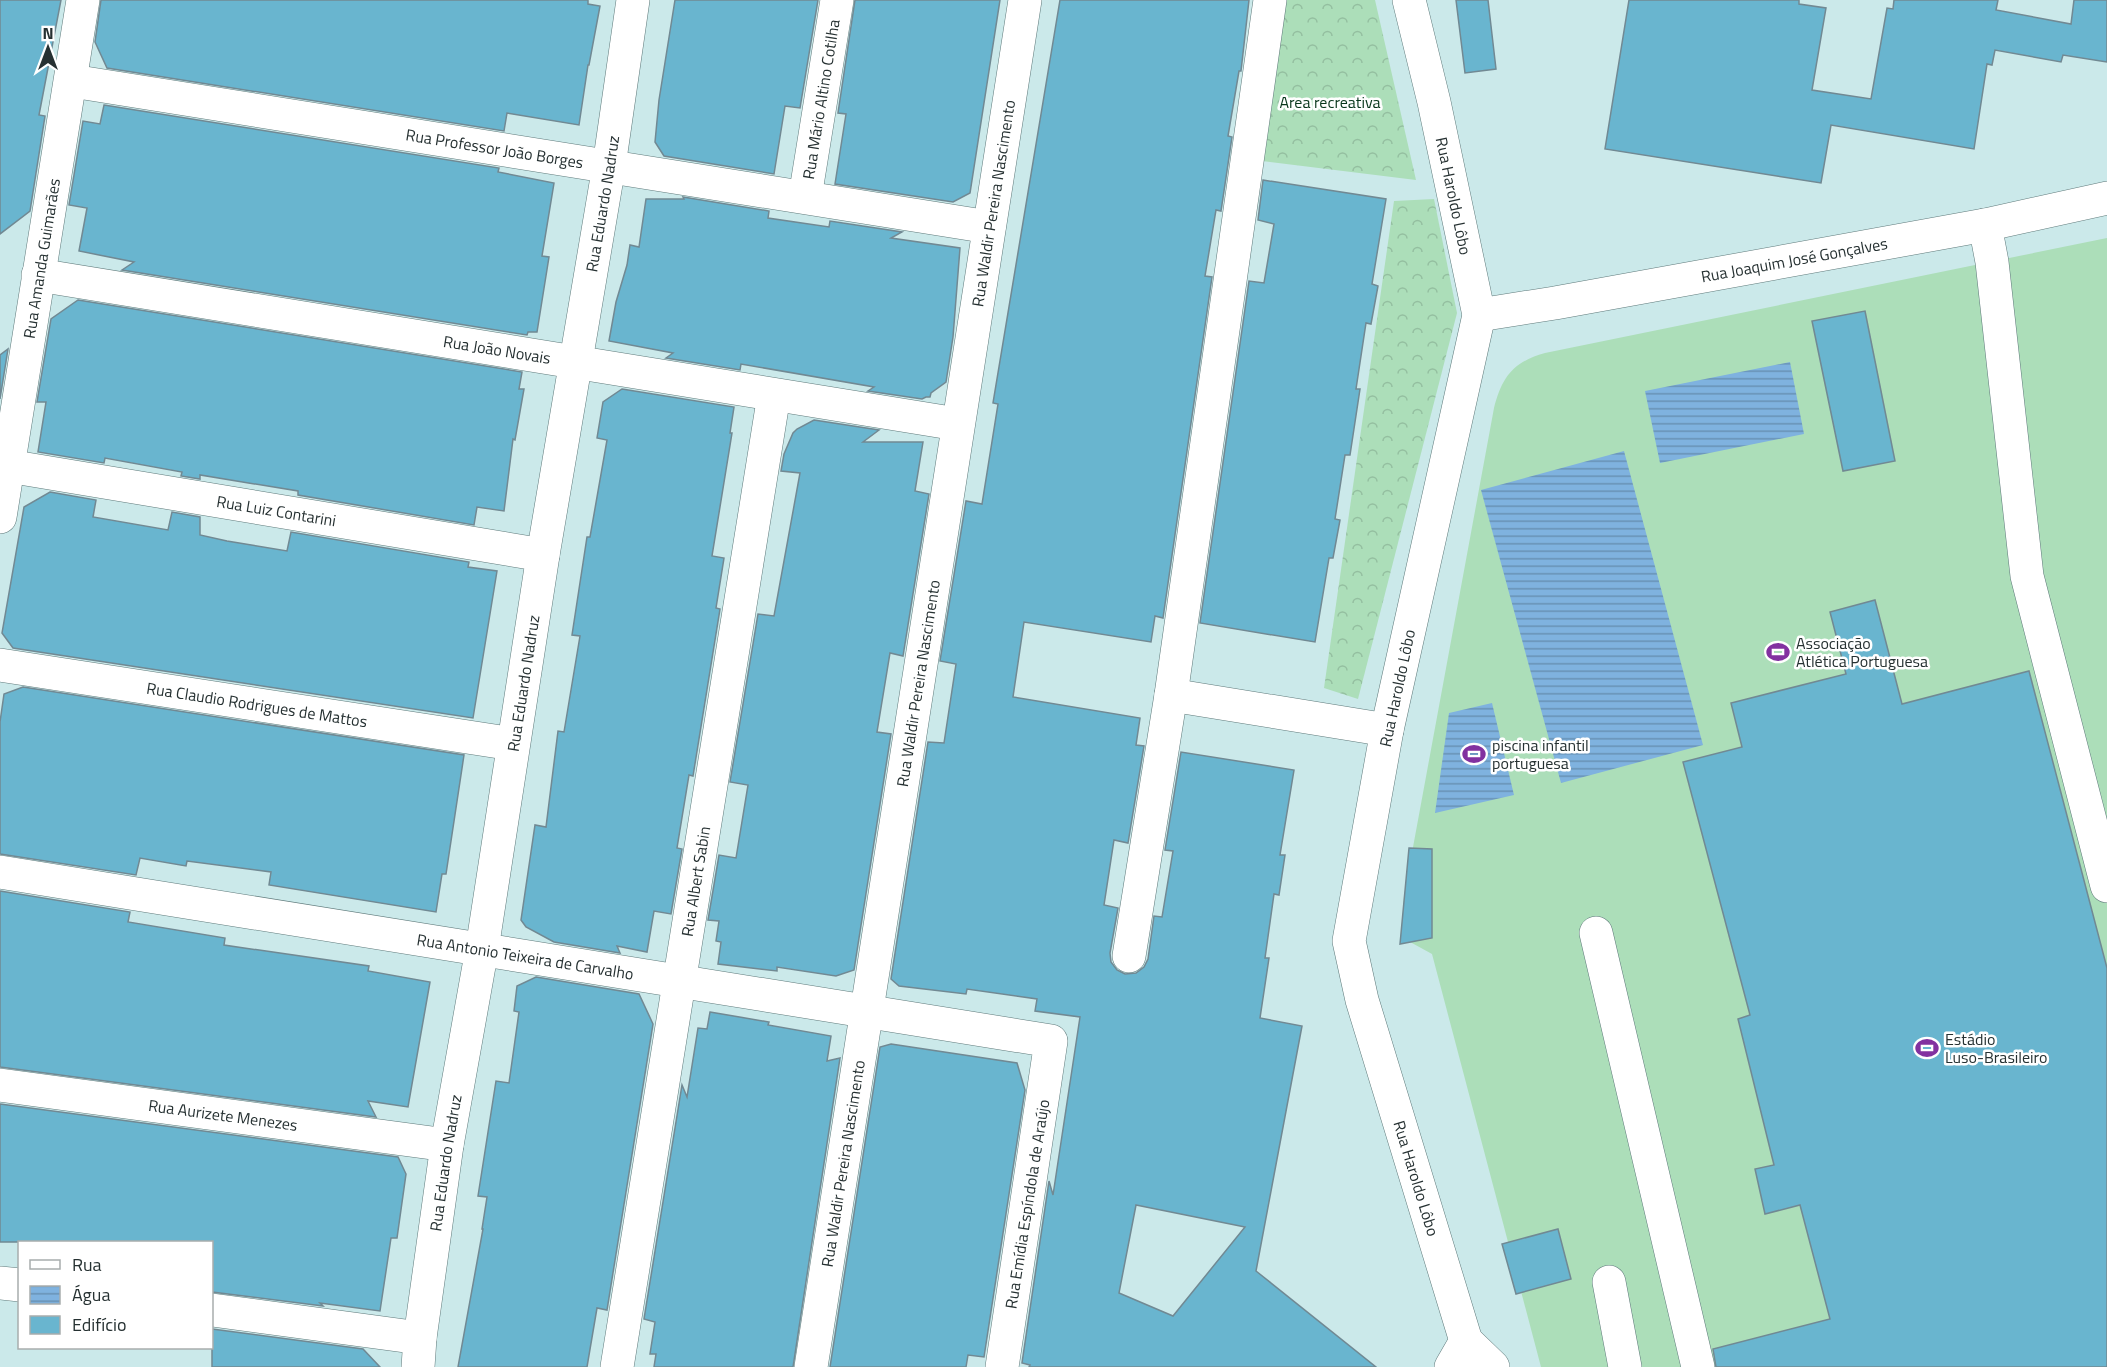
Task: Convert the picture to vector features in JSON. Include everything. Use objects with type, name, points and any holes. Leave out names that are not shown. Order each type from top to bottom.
[{"type":"street","name":"Rua Amanda Guimarães","points":[[0,517],[38,275],[72,81],[83,0]]},
{"type":"street","name":"Rua Eduardo Nadruz","points":[[419,1352],[447,1145],[482,949],[543,555],[609,166],[633,0]]},
{"type":"street","name":"Rua Mário Altino Cotilha","points":[[805,197],[837,0]]},
{"type":"street","name":"Rua Waldir Pereira Nascimento","points":[[811,1367],[1024,0]]},
{"type":"street","points":[[1129,956],[1171,696],[1270,0]]},
{"type":"street","name":"Rua Haroldo Lôbo","points":[[1409,0],[1434,102],[1479,315],[1387,730],[1349,941],[1362,1000],[1459,1354]]},
{"type":"street","name":"Rua Professor João Borges","points":[[72,81],[989,227]]},
{"type":"street","name":"Rua Joaquim José Gonçalves","points":[[1479,315],[1985,225],[2107,198]]},
{"type":"street","points":[[1985,225],[1992,262],[2027,576],[2107,886]]},
{"type":"street","name":"Rua João Novais","points":[[38,275],[957,424]]},
{"type":"street","name":"Rua Albert Sabin","points":[[617,1367],[774,395]]},
{"type":"street","name":"Rua Luiz Contarini","points":[[8,466],[543,555]]},
{"type":"street","name":"Rua Claudio Rodrigues de Mattos","points":[[0,665],[513,744]]},
{"type":"street","points":[[1171,696],[1387,730]]},
{"type":"street","name":"Rua Antonio Teixeira de Carvalho","points":[[0,872],[1051,1041]]},
{"type":"street","points":[[1596,933],[1698,1367]]},
{"type":"street","name":"Rua Emídia Espíndola de Araújo","points":[[1002,1367],[1051,1041]]},
{"type":"street","name":"Rua Aurizete Menezes","points":[[0,1085],[447,1145]]},
{"type":"street","points":[[0,1282],[18,1285]]},
{"type":"street","points":[[1609,1282],[1624,1367]]},
{"type":"street","points":[[213,1310],[419,1352]]},
{"type":"street","points":[[1459,1354],[1493,1367]]},
{"type":"green space","name":"Area recreativa","points":[[1276,0],[1375,0],[1416,180],[1254,160]]},
{"type":"green space","points":[[1434,199],[1457,313],[1358,699],[1324,688],[1394,201]]},
{"type":"green space","name":"Associação Atlética Portuguesa","points":[[2107,238],[2107,1367],[1541,1367],[1432,954],[1401,937],[1404,896],[1494,408],[1505,379],[1517,366],[1545,353]]},
{"type":"water","points":[[1790,362],[1804,434],[1660,463],[1645,391]]},
{"type":"water","points":[[1624,451],[1703,745],[1561,783],[1481,490]]},
{"type":"water","name":"piscina infantil portuguesa","points":[[1492,703],[1514,795],[1435,813],[1449,713]]},
{"type":"building","points":[[0,0],[61,0],[39,115],[45,116],[30,211],[0,234]]},
{"type":"building","points":[[101,0],[588,0],[588,4],[600,6],[579,125],[507,113],[504,131],[107,68],[95,42]]},
{"type":"building","points":[[675,0],[818,0],[800,108],[785,106],[774,174],[664,156],[655,142],[659,100]]},
{"type":"building","points":[[855,0],[1000,0],[970,193],[953,202],[835,184],[846,114],[838,113]]},
{"type":"building","points":[[1060,0],[1249,0],[1241,71],[1239,71],[1228,136],[1232,137],[1221,211],[1216,210],[1205,276],[1212,277],[1163,618],[1155,616],[1151,642],[1024,622],[1013,697],[1140,718],[1136,745],[1144,746],[1128,843],[1114,840],[1104,905],[1118,908],[1110,953],[1111,962],[1117,970],[1125,974],[1136,973],[1144,967],[1148,959],[1154,916],[1162,917],[1173,851],[1165,850],[1181,752],[1294,770],[1280,855],[1285,855],[1279,895],[1274,894],[1265,958],[1269,958],[1260,1018],[1302,1026],[1256,1271],[1376,1367],[1029,1367],[1030,1365],[1022,1363],[1049,1181],[1053,1195],[1080,1017],[1035,1011],[1037,999],[967,989],[966,994],[899,986],[891,979],[928,742],[944,743],[956,664],[940,661],[966,501],[982,504],[998,404],[993,403]],"holes":[[[1136,1205],[1245,1227],[1173,1316],[1119,1293]]]},
{"type":"building","points":[[1456,0],[1488,0],[1496,69],[1465,73]]},
{"type":"building","points":[[1629,0],[1799,0],[1799,4],[1826,8],[1812,90],[1871,99],[1887,8],[1893,9],[1894,0],[1998,0],[1996,10],[2071,24],[2074,0],[2107,0],[2107,62],[2063,55],[2061,62],[1995,50],[1992,65],[1987,64],[1974,149],[1831,125],[1821,183],[1605,149]]},
{"type":"building","points":[[104,105],[499,168],[498,172],[554,183],[542,256],[549,257],[537,332],[528,332],[527,335],[122,270],[134,262],[79,251],[87,208],[69,205],[83,121],[100,124]]},
{"type":"building","points":[[1263,180],[1386,199],[1372,284],[1378,286],[1371,324],[1366,323],[1356,389],[1360,389],[1350,455],[1345,455],[1335,519],[1340,520],[1333,558],[1329,558],[1315,642],[1200,623],[1249,281],[1264,283],[1274,224],[1258,220]]},
{"type":"building","points":[[683,197],[769,211],[768,218],[829,227],[830,221],[902,232],[891,238],[960,248],[953,337],[946,382],[931,393],[930,397],[922,399],[868,391],[874,387],[741,364],[740,370],[666,358],[673,353],[609,341],[630,245],[639,247],[646,199],[684,199]]},
{"type":"building","points":[[78,300],[522,372],[519,389],[524,389],[515,440],[513,439],[504,511],[477,507],[474,525],[298,495],[298,491],[200,475],[200,479],[181,476],[182,472],[105,458],[104,463],[38,452],[46,402],[37,402],[51,319]]},
{"type":"building","points":[[1865,311],[1895,461],[1843,471],[1812,321]]},
{"type":"building","points":[[8,349],[0,399],[0,355]]},
{"type":"building","points":[[622,389],[734,407],[730,433],[732,433],[712,556],[724,558],[716,608],[720,609],[693,776],[689,775],[677,848],[682,849],[671,914],[654,911],[647,952],[617,946],[620,953],[554,942],[526,927],[521,920],[535,825],[546,827],[558,731],[564,732],[580,636],[572,635],[587,537],[590,537],[607,440],[597,438],[603,402]]},
{"type":"building","points":[[814,420],[879,430],[863,442],[923,442],[915,491],[929,494],[903,656],[890,653],[877,732],[891,734],[854,970],[836,976],[777,967],[777,971],[718,964],[721,942],[716,941],[719,921],[708,920],[719,855],[736,858],[748,785],[730,782],[758,614],[774,616],[800,473],[781,471],[784,454],[793,433]]},
{"type":"building","points":[[50,492],[96,500],[93,517],[168,530],[172,512],[200,517],[200,535],[227,541],[287,551],[291,532],[469,562],[468,567],[497,571],[473,718],[13,648],[2,633],[24,507]]},
{"type":"building","name":"Estádio Luso-Brasileiro","points":[[1875,600],[1902,704],[2029,671],[2107,968],[2107,1367],[1716,1367],[1713,1349],[1830,1319],[1800,1205],[1765,1214],[1755,1169],[1774,1165],[1738,1019],[1750,1015],[1683,762],[1742,747],[1731,703],[1846,674],[1830,612]]},
{"type":"building","points":[[23,687],[464,755],[446,874],[442,874],[436,912],[269,885],[271,872],[187,861],[186,866],[140,858],[136,875],[0,854],[0,722],[4,694]]},
{"type":"building","points":[[1409,848],[1432,849],[1432,938],[1400,944]]},
{"type":"building","points":[[0,891],[130,912],[128,922],[225,938],[224,945],[369,966],[368,971],[430,982],[408,1107],[368,1101],[376,1117],[0,1067]]},
{"type":"building","points":[[536,977],[639,994],[653,1024],[607,1310],[597,1308],[587,1367],[458,1367],[483,1229],[487,1197],[478,1196],[496,1081],[509,1083],[519,1012],[514,1011],[517,986]]},
{"type":"building","points":[[710,1012],[831,1036],[827,1061],[840,1058],[793,1367],[654,1367],[656,1354],[650,1354],[655,1322],[644,1319],[682,1085],[687,1097],[698,1028],[707,1029]]},
{"type":"building","points":[[891,1044],[1017,1063],[1025,1090],[984,1357],[968,1355],[966,1367],[830,1367],[880,1047]]},
{"type":"building","points":[[0,1104],[398,1157],[406,1174],[397,1238],[391,1238],[380,1311],[213,1292],[213,1241],[0,1242]]},
{"type":"building","points":[[1558,1229],[1571,1279],[1516,1294],[1502,1244]]},
{"type":"building","points":[[213,1329],[363,1349],[380,1367],[212,1367]]},
{"type":"place","name":"Associação Atlética Portuguesa","points":[[1778,652]]},
{"type":"place","name":"piscina infantil portuguesa","points":[[1474,754]]},
{"type":"place","name":"Estádio Luso-Brasileiro","points":[[1927,1048]]}]
